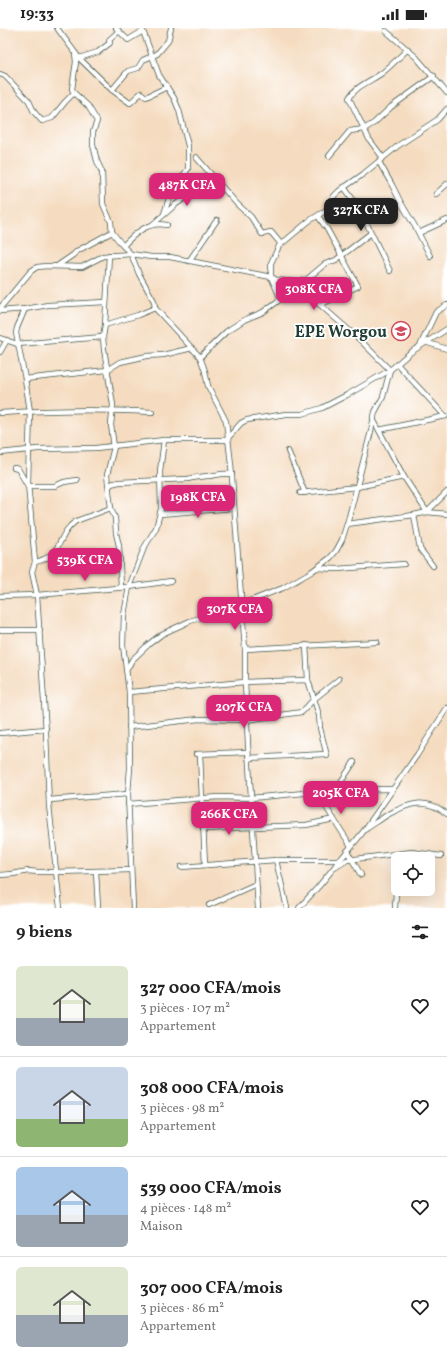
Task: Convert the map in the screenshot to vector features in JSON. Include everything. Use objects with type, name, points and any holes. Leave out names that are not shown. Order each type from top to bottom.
[{"type":"street","points":[[112,90],[128,71],[138,68],[144,60],[157,54],[168,41],[171,28]]},
{"type":"street","points":[[59,29],[79,58],[112,90],[130,103],[141,93],[146,97],[167,87]]},
{"type":"street","points":[[79,58],[98,52],[110,43],[109,40],[117,30],[128,40],[143,31],[159,75],[174,98],[179,110],[187,141],[188,169],[171,192],[164,214]]},
{"type":"street","points":[[386,31],[416,57],[434,76],[447,93]]},
{"type":"street","points":[[408,49],[381,73],[364,86],[357,88],[349,98],[401,203],[419,233],[430,256]]},
{"type":"street","points":[[75,53],[76,62],[72,89],[74,93],[88,106],[96,120],[93,132],[93,145],[97,161],[102,172],[103,204],[111,222],[112,232],[131,254],[139,274],[154,302],[155,308],[200,357],[208,386],[226,421],[232,474],[245,649],[246,720],[254,826],[258,908]]},
{"type":"street","points":[[0,74],[5,76],[29,102],[34,112],[42,121],[52,118],[74,93]]},
{"type":"street","points":[[328,156],[350,131],[364,129],[374,123],[391,107],[434,76]]},
{"type":"street","points":[[281,299],[270,277],[271,263],[281,244],[309,221],[325,211],[334,196],[344,187],[400,144],[437,120],[447,109]]},
{"type":"street","points":[[196,157],[251,218],[262,234],[271,232],[281,244]]},
{"type":"street","points":[[152,225],[164,214],[214,178]]},
{"type":"street","points":[[436,194],[447,184]]},
{"type":"street","points":[[344,187],[359,208],[390,271]]},
{"type":"street","points":[[318,216],[327,229],[358,286],[320,305]]},
{"type":"street","points":[[189,261],[217,220]]},
{"type":"street","points":[[419,233],[447,220]]},
{"type":"street","points":[[123,246],[147,226],[167,225]]},
{"type":"street","points":[[57,266],[77,251],[112,232]]},
{"type":"street","points":[[0,309],[31,271],[37,267],[57,266],[76,268],[82,267],[103,256],[131,254],[150,257],[170,257],[270,277],[277,280],[296,282],[306,280],[325,264],[341,257],[371,233]]},
{"type":"street","points":[[109,255],[103,337],[107,370],[112,390],[113,411],[111,426],[114,447],[107,475],[119,546],[121,587]]},
{"type":"street","points":[[200,357],[223,334],[244,320],[263,312],[285,296],[295,294],[310,296],[359,339],[390,370]]},
{"type":"street","points":[[0,309],[25,309],[48,305],[106,302]]},
{"type":"street","points":[[420,346],[436,312],[447,305]]},
{"type":"street","points":[[105,325],[155,308]]},
{"type":"street","points":[[25,309],[16,328],[30,411],[28,486],[35,562],[32,572],[38,595],[49,800],[60,908]]},
{"type":"street","points":[[228,439],[241,423],[247,420],[286,414],[302,414],[315,411],[347,395],[390,370],[425,342],[447,329]]},
{"type":"street","points":[[0,338],[18,344],[103,337]]},
{"type":"street","points":[[0,352],[7,340]]},
{"type":"street","points":[[425,342],[447,349]]},
{"type":"street","points":[[25,379],[107,370],[120,362],[147,356],[163,355],[192,348]]},
{"type":"street","points":[[397,364],[446,416]]},
{"type":"street","points":[[127,669],[132,660],[148,644],[162,634],[190,621],[232,608],[283,588],[317,568],[330,558],[342,540],[353,505],[371,431],[374,412],[383,397],[390,370]]},
{"type":"street","points":[[0,413],[30,411],[152,412]]},
{"type":"street","points":[[379,430],[446,416]]},
{"type":"street","points":[[373,418],[404,477],[426,512]]},
{"type":"street","points":[[0,453],[30,450],[114,447],[164,440],[228,439]]},
{"type":"street","points":[[133,908],[128,804],[130,768],[129,692],[124,655],[124,631],[126,601],[129,587],[144,548],[156,528],[160,514],[162,501],[160,480],[164,440]]},
{"type":"street","points":[[288,451],[302,493],[357,487],[404,477]]},
{"type":"street","points":[[14,468],[18,469],[28,486]]},
{"type":"street","points":[[109,487],[111,484],[120,482],[188,479],[222,473],[232,474]]},
{"type":"street","points":[[28,486],[55,486],[64,482],[77,480]]},
{"type":"street","points":[[426,512],[447,492]]},
{"type":"street","points":[[35,562],[51,557],[64,532],[76,521],[112,508]]},
{"type":"street","points":[[160,514],[234,508]]},
{"type":"street","points":[[347,524],[426,512],[447,514]]},
{"type":"street","points":[[414,515],[420,549],[433,566]]},
{"type":"street","points":[[317,568],[338,569],[404,564]]},
{"type":"street","points":[[0,596],[38,595],[129,587],[172,581]]},
{"type":"street","points":[[0,630],[40,630]]},
{"type":"street","points":[[245,649],[377,642]]},
{"type":"street","points":[[248,758],[327,755],[320,728],[319,715],[313,700],[308,680],[306,645]]},
{"type":"street","points":[[129,727],[199,719],[246,720],[302,712],[313,700],[339,679]]},
{"type":"street","points":[[129,692],[245,682],[308,680]]},
{"type":"street","points":[[299,908],[363,832],[417,755],[447,708]]},
{"type":"street","points":[[0,733],[46,728]]},
{"type":"street","points":[[205,865],[202,798],[198,754],[248,752]]},
{"type":"street","points":[[326,806],[354,762]]},
{"type":"street","points":[[128,804],[219,797],[251,798],[317,793],[336,790],[393,789]]},
{"type":"street","points":[[317,793],[351,846]]},
{"type":"street","points":[[49,800],[128,794]]},
{"type":"street","points":[[363,832],[375,822],[399,808],[411,804],[428,804],[447,814]]},
{"type":"street","points":[[203,829],[306,825],[334,819]]},
{"type":"street","points":[[347,851],[361,876]]},
{"type":"street","points":[[334,868],[347,860],[412,852],[441,856]]},
{"type":"street","points":[[276,860],[287,908]]},
{"type":"street","points":[[181,867],[276,860],[340,860]]},
{"type":"street","points":[[0,875],[28,871],[56,872],[131,870]]},
{"type":"street","points":[[96,871],[98,908]]},
{"type":"street","points":[[209,905],[256,884]]},
{"type":"street","points":[[394,908],[396,896]]},
{"type":"place","name":"EPE Worgou","points":[[401,331]]}]
